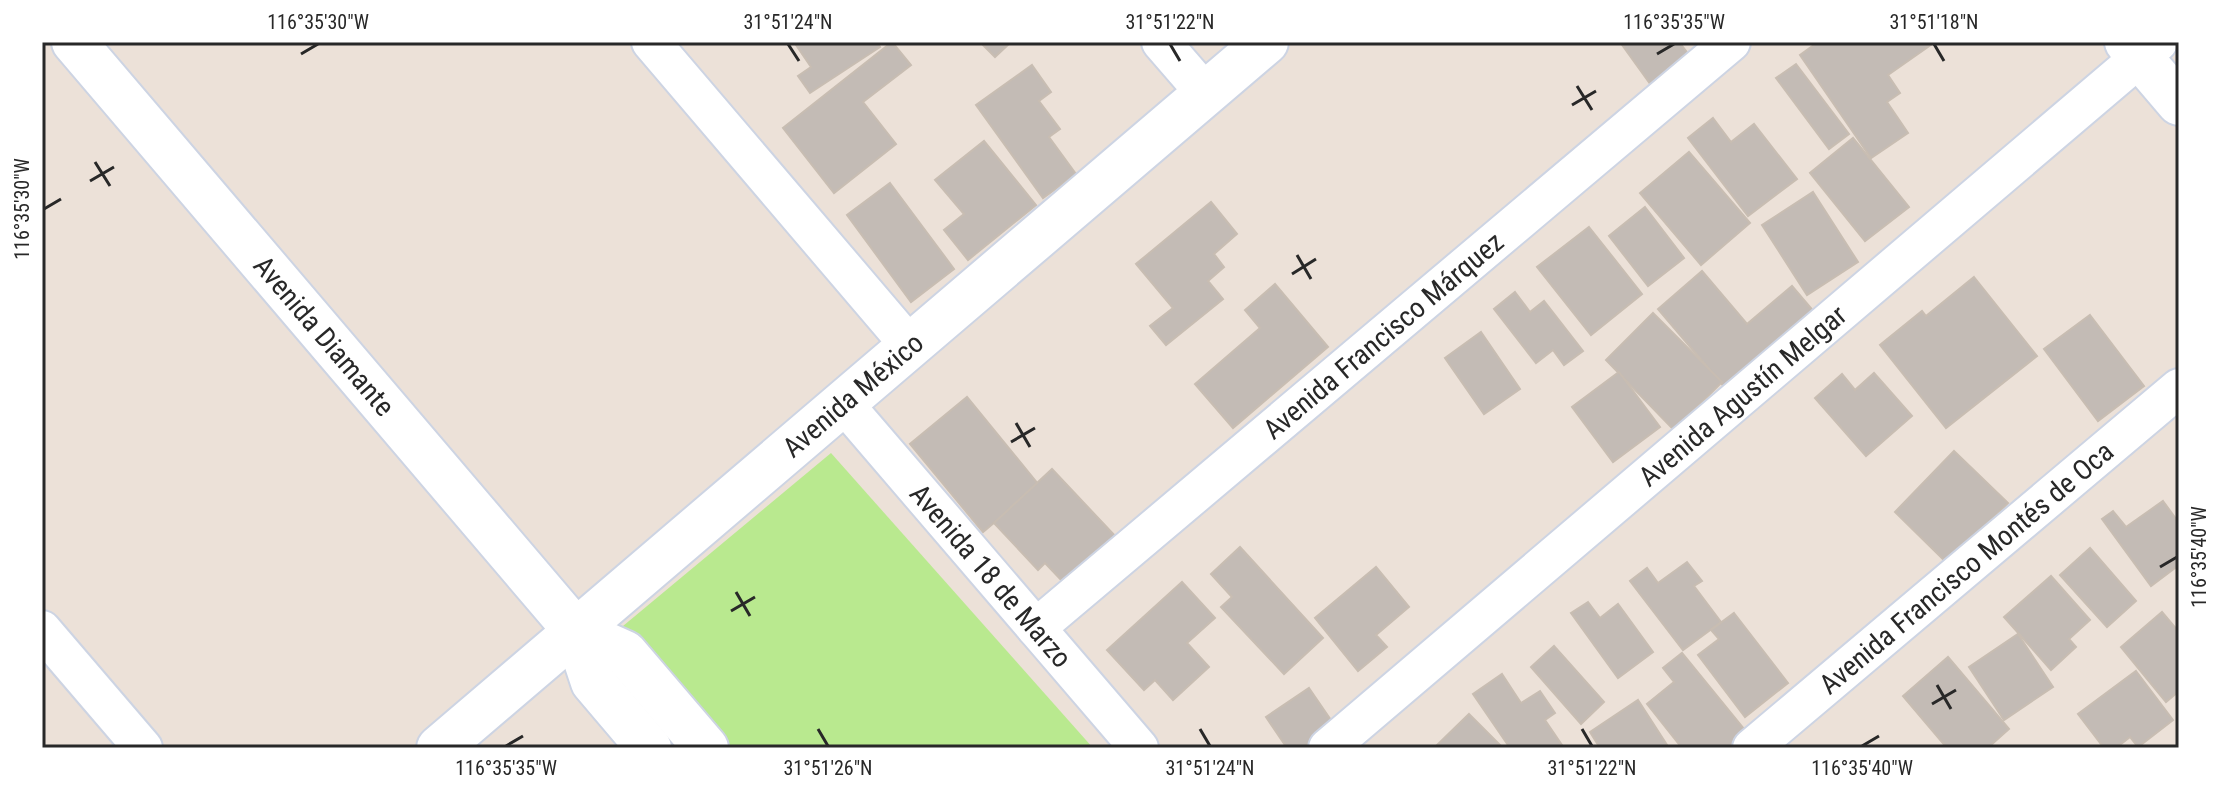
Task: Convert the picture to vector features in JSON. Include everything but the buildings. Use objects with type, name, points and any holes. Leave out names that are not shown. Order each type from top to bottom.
[{"type":"main road","name":"Avenida Diamante","points":[[74,42],[576,631],[593,682],[649,748]]},
{"type":"main road","name":"Avenida México","points":[[439,748],[1266,42]]},
{"type":"main road","points":[[2142,47],[2179,103]]},
{"type":"main road","name":"Avenida Diamante","points":[[576,631],[625,653],[706,748]]},
{"type":"street","points":[[651,42],[911,347]]},
{"type":"street","points":[[1161,42],[1206,94]]},
{"type":"street","name":"Avenida Francisco Márquez","points":[[1036,628],[1731,42]]},
{"type":"street","name":"Avenida Agustín Melgar","points":[[1328,748],[2142,47]]},
{"type":"street","name":"Avenida Francisco Montés de Oca","points":[[1752,748],[2179,388]]},
{"type":"street","name":"Avenida 18 de Marzo","points":[[844,404],[1139,748]]},
{"type":"street","points":[[42,630],[143,748]]},
{"type":"green space","points":[[831,453],[1093,748],[722,748],[617,631]]}]
